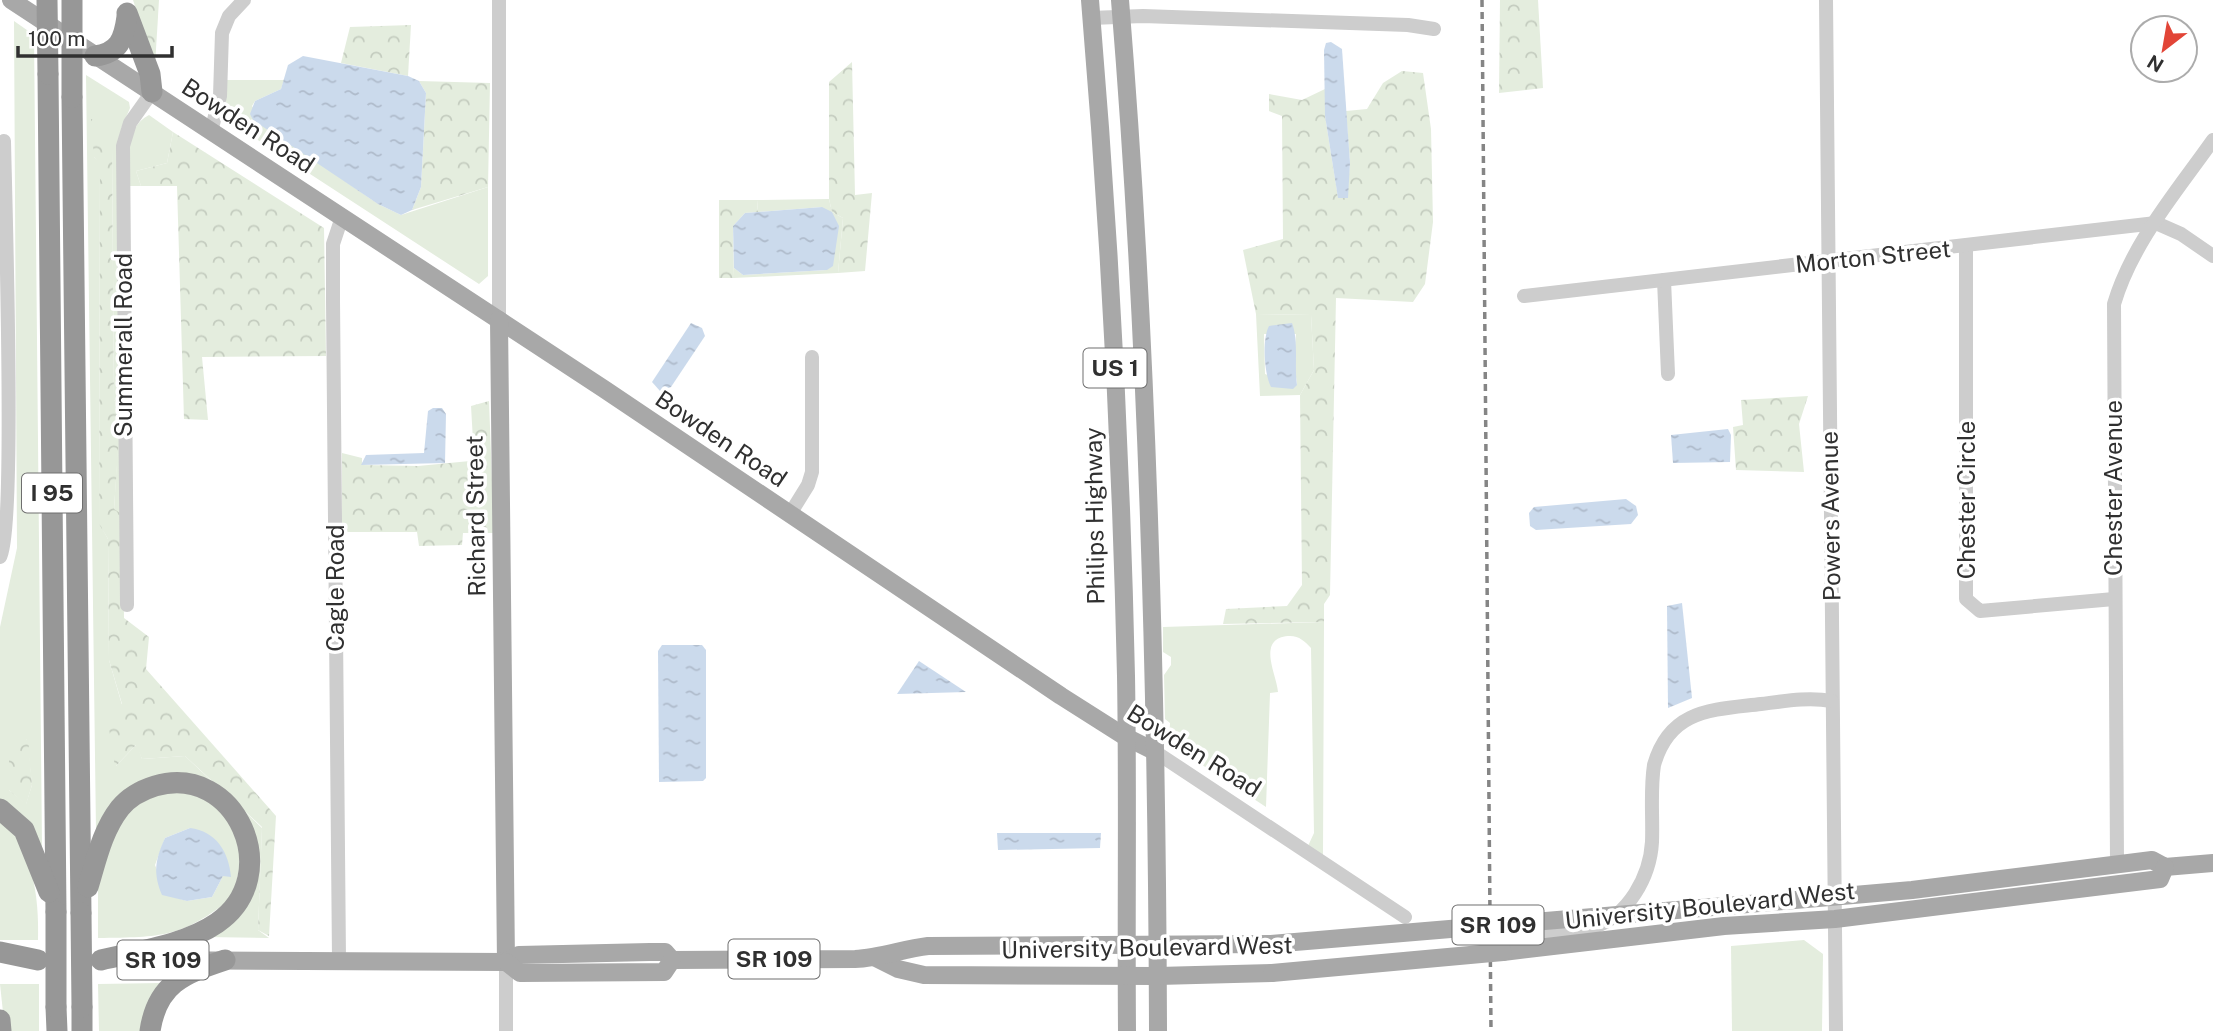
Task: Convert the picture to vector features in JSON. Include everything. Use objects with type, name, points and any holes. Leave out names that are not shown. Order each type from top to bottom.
[{"type":"highway","name":"I 95","points":[[47,0],[57,1031]]},
{"type":"highway","name":"I 95","points":[[72,0],[82,1031]]},
{"type":"highway","points":[[95,56],[107,54],[123,40],[127,7]]},
{"type":"highway","points":[[127,7],[150,74],[152,92]]},
{"type":"highway","points":[[82,913],[108,828],[120,807],[142,790],[176,782],[195,786],[227,804],[242,824],[250,846],[250,872],[241,896],[226,916],[199,932],[101,960]]},
{"type":"highway","points":[[0,809],[24,830],[56,912]]},
{"type":"highway","points":[[0,952],[38,960]]},
{"type":"highway","points":[[150,1031],[155,1007],[166,989],[189,973],[225,960]]},
{"type":"highway","points":[[0,1020],[1,1031]]},
{"type":"main road","name":"Bowden Road","points":[[10,0],[499,320],[1124,736],[1154,751]]},
{"type":"main road","name":"Philips Highway","points":[[1090,0],[1114,351],[1126,676],[1124,736],[1127,1031]]},
{"type":"main road","name":"US 1","points":[[1120,9],[1144,349],[1158,1031]]},
{"type":"main road","name":"Richard Street","points":[[499,320],[506,962]]},
{"type":"main road","points":[[1114,351],[1144,349]]},
{"type":"main road","name":"University Boulevard West","points":[[0,960],[506,962],[519,955],[650,952],[664,952],[672,960],[876,958],[894,950],[928,946],[1271,944],[1835,898],[2152,860],[2165,867],[2213,863]]},
{"type":"main road","points":[[2090,886],[2097,877],[2114,875],[2117,864]]},
{"type":"main road","name":"University Boulevard West","points":[[876,958],[898,969],[924,975],[1158,976],[1272,973],[1478,955],[1724,926],[1835,919],[2160,879],[2165,867]]},
{"type":"street","points":[[211,132],[220,96],[222,33],[229,16],[244,0]]},
{"type":"street","name":"Richard Street","points":[[499,0],[499,320]]},
{"type":"street","name":"Powers Avenue","points":[[1826,0],[1836,1031]]},
{"type":"street","points":[[1091,19],[1120,9],[1434,29]]},
{"type":"street","name":"Summerall Road","points":[[127,605],[123,146],[130,123],[152,92]]},
{"type":"street","name":"Chester Avenue","points":[[2117,864],[2115,304],[2126,271],[2213,140]]},
{"type":"street","points":[[0,557],[6,546],[7,485],[4,141]]},
{"type":"street","name":"Cagle Road","points":[[339,960],[333,244],[342,217]]},
{"type":"street","points":[[2156,223],[2181,234],[2213,256]]},
{"type":"street","name":"Morton Street","points":[[1524,296],[1829,263],[2156,223]]},
{"type":"street","name":"Chester Circle","points":[[1966,247],[1966,599],[1980,611],[2114,599]]},
{"type":"street","points":[[1664,280],[1668,374]]},
{"type":"street","points":[[790,514],[808,485],[812,472],[812,357]]},
{"type":"street","points":[[1540,935],[1592,928],[1621,911],[1637,891],[1651,853],[1654,765],[1657,752],[1673,729],[1693,715],[1713,710],[1813,698],[1832,701]]},
{"type":"street","name":"Bowden Road","points":[[1154,751],[1405,917]]},
{"type":"street","name":"Richard Street","points":[[506,962],[506,1031]]},
{"type":"green space","points":[[133,0],[159,0],[155,66]]},
{"type":"green space","points":[[1500,0],[1538,0],[1543,88],[1499,93]]},
{"type":"green space","points":[[14,21],[34,35],[42,847],[0,802],[0,627],[17,548]],"holes":[[[27,739],[32,785],[26,804],[9,790]]]},
{"type":"green space","points":[[411,25],[408,76],[341,63],[350,27]]},
{"type":"green space","points":[[852,62],[855,195],[872,193],[865,271],[838,273],[843,218],[832,212],[829,199],[829,82]]},
{"type":"green space","points":[[1402,71],[1423,73],[1431,129],[1433,222],[1425,284],[1413,302],[1336,298],[1330,595],[1324,604],[1324,622],[1223,624],[1226,609],[1287,606],[1302,585],[1300,395],[1314,370],[1311,315],[1256,314],[1243,250],[1283,239],[1282,116],[1269,111],[1269,94],[1302,100],[1325,89],[1325,116],[1338,197],[1347,198],[1350,163],[1346,111],[1367,109],[1383,83]]},
{"type":"green space","points":[[86,75],[129,102],[130,108],[121,129],[123,515],[114,510],[120,407],[114,400],[112,146],[94,157],[100,162],[99,523],[108,539],[109,660],[122,705],[116,766],[137,744],[142,759],[185,756],[218,787],[183,778],[96,831]]},
{"type":"green space","points":[[225,80],[284,80],[281,89],[255,101],[252,106],[268,131],[274,132],[378,204],[401,215],[488,187],[488,276],[479,284],[227,120]]},
{"type":"green space","points":[[419,81],[490,83],[488,187],[412,210],[421,187],[426,93]]},
{"type":"green space","points":[[149,115],[173,132],[167,163],[136,171],[141,186],[128,186],[131,137],[141,121]]},
{"type":"green space","points":[[91,119],[98,120],[101,136],[112,145],[114,400],[121,407],[114,509],[123,515],[124,618],[149,637],[146,669],[276,816],[269,936],[258,930],[262,827],[185,756],[142,759],[136,745],[115,767],[106,709],[122,704],[109,660],[108,539],[99,524],[100,163],[94,157]]},
{"type":"green space","points":[[173,132],[324,228],[326,356],[202,357],[208,420],[184,419],[177,186],[141,186],[136,171],[167,163]]},
{"type":"green space","points":[[829,199],[832,212],[843,218],[838,273],[734,278],[734,268],[743,275],[827,270],[822,207],[758,212],[757,200]]},
{"type":"green space","points":[[719,200],[757,200],[758,212],[745,213],[733,226],[734,278],[719,278]]},
{"type":"green space","points":[[1256,314],[1311,315],[1314,370],[1300,395],[1260,396]],"holes":[[[1264,334],[1296,334],[1294,360],[1297,385],[1265,374]]]},
{"type":"green space","points":[[1808,396],[1799,424],[1804,472],[1736,470],[1733,427],[1743,425],[1741,400]]},
{"type":"green space","points":[[489,401],[494,533],[463,533],[462,545],[419,546],[417,532],[342,532],[342,453],[362,458],[362,465],[418,466],[470,461],[473,441],[471,406]]},
{"type":"green space","points":[[1324,622],[1323,856],[1308,846],[1314,833],[1311,648],[1301,639],[1288,636],[1278,639],[1271,651],[1278,692],[1270,693],[1266,807],[1181,751],[1174,751],[1169,742],[1170,723],[1165,719],[1164,675],[1171,665],[1171,657],[1163,652],[1163,627]]},
{"type":"green space","points":[[28,738],[32,785],[26,805],[9,790],[9,760]]},
{"type":"green space","points":[[177,790],[217,803],[244,846],[233,897],[185,928],[139,937],[98,938],[98,876],[107,843],[137,801]],"holes":[[[190,828],[223,876],[212,897],[187,901],[167,895],[155,865],[165,838]]]},
{"type":"green space","points":[[240,807],[262,828],[258,930],[269,938],[206,937],[246,901]]},
{"type":"green space","points":[[0,817],[20,843],[32,874],[38,940],[0,940]]},
{"type":"green space","points":[[1804,940],[1823,954],[1822,1031],[1732,1031],[1731,946]]},
{"type":"green space","points":[[161,983],[146,1031],[99,1031],[98,984]]},
{"type":"green space","points":[[0,984],[39,984],[39,1031],[5,1031]]},
{"type":"water","points":[[1331,42],[1342,49],[1350,163],[1348,198],[1338,198],[1325,116],[1324,50],[1326,43]]},
{"type":"water","points":[[303,56],[408,76],[419,81],[426,93],[421,187],[412,210],[401,215],[378,204],[253,120],[250,114],[255,101],[281,89],[288,65]]},
{"type":"water","points":[[822,207],[832,212],[839,226],[833,266],[827,270],[743,275],[734,268],[733,226],[745,213]]},
{"type":"water","points":[[691,323],[702,328],[705,336],[671,387],[660,391],[652,382]]},
{"type":"water","points":[[1292,323],[1297,385],[1293,389],[1271,387],[1265,356],[1267,332],[1269,326]]},
{"type":"water","points":[[442,408],[446,414],[445,463],[361,465],[366,455],[424,453],[428,411]]},
{"type":"water","points":[[1728,429],[1731,435],[1730,462],[1673,463],[1671,435]]},
{"type":"water","points":[[1626,499],[1636,506],[1638,515],[1631,524],[1536,530],[1530,526],[1529,513],[1534,507]]},
{"type":"water","points":[[1682,603],[1692,698],[1668,708],[1667,606]]},
{"type":"water","points":[[662,645],[702,645],[706,650],[706,778],[703,781],[659,782],[658,651]]},
{"type":"water","points":[[919,661],[966,692],[897,694]]},
{"type":"water","points":[[190,828],[214,838],[224,851],[231,877],[223,876],[212,897],[187,901],[162,895],[156,866],[165,838]]},
{"type":"water","points":[[997,833],[1101,833],[1100,848],[998,850]]},
{"type":"railway","points":[[1482,0],[1491,1031]]}]
